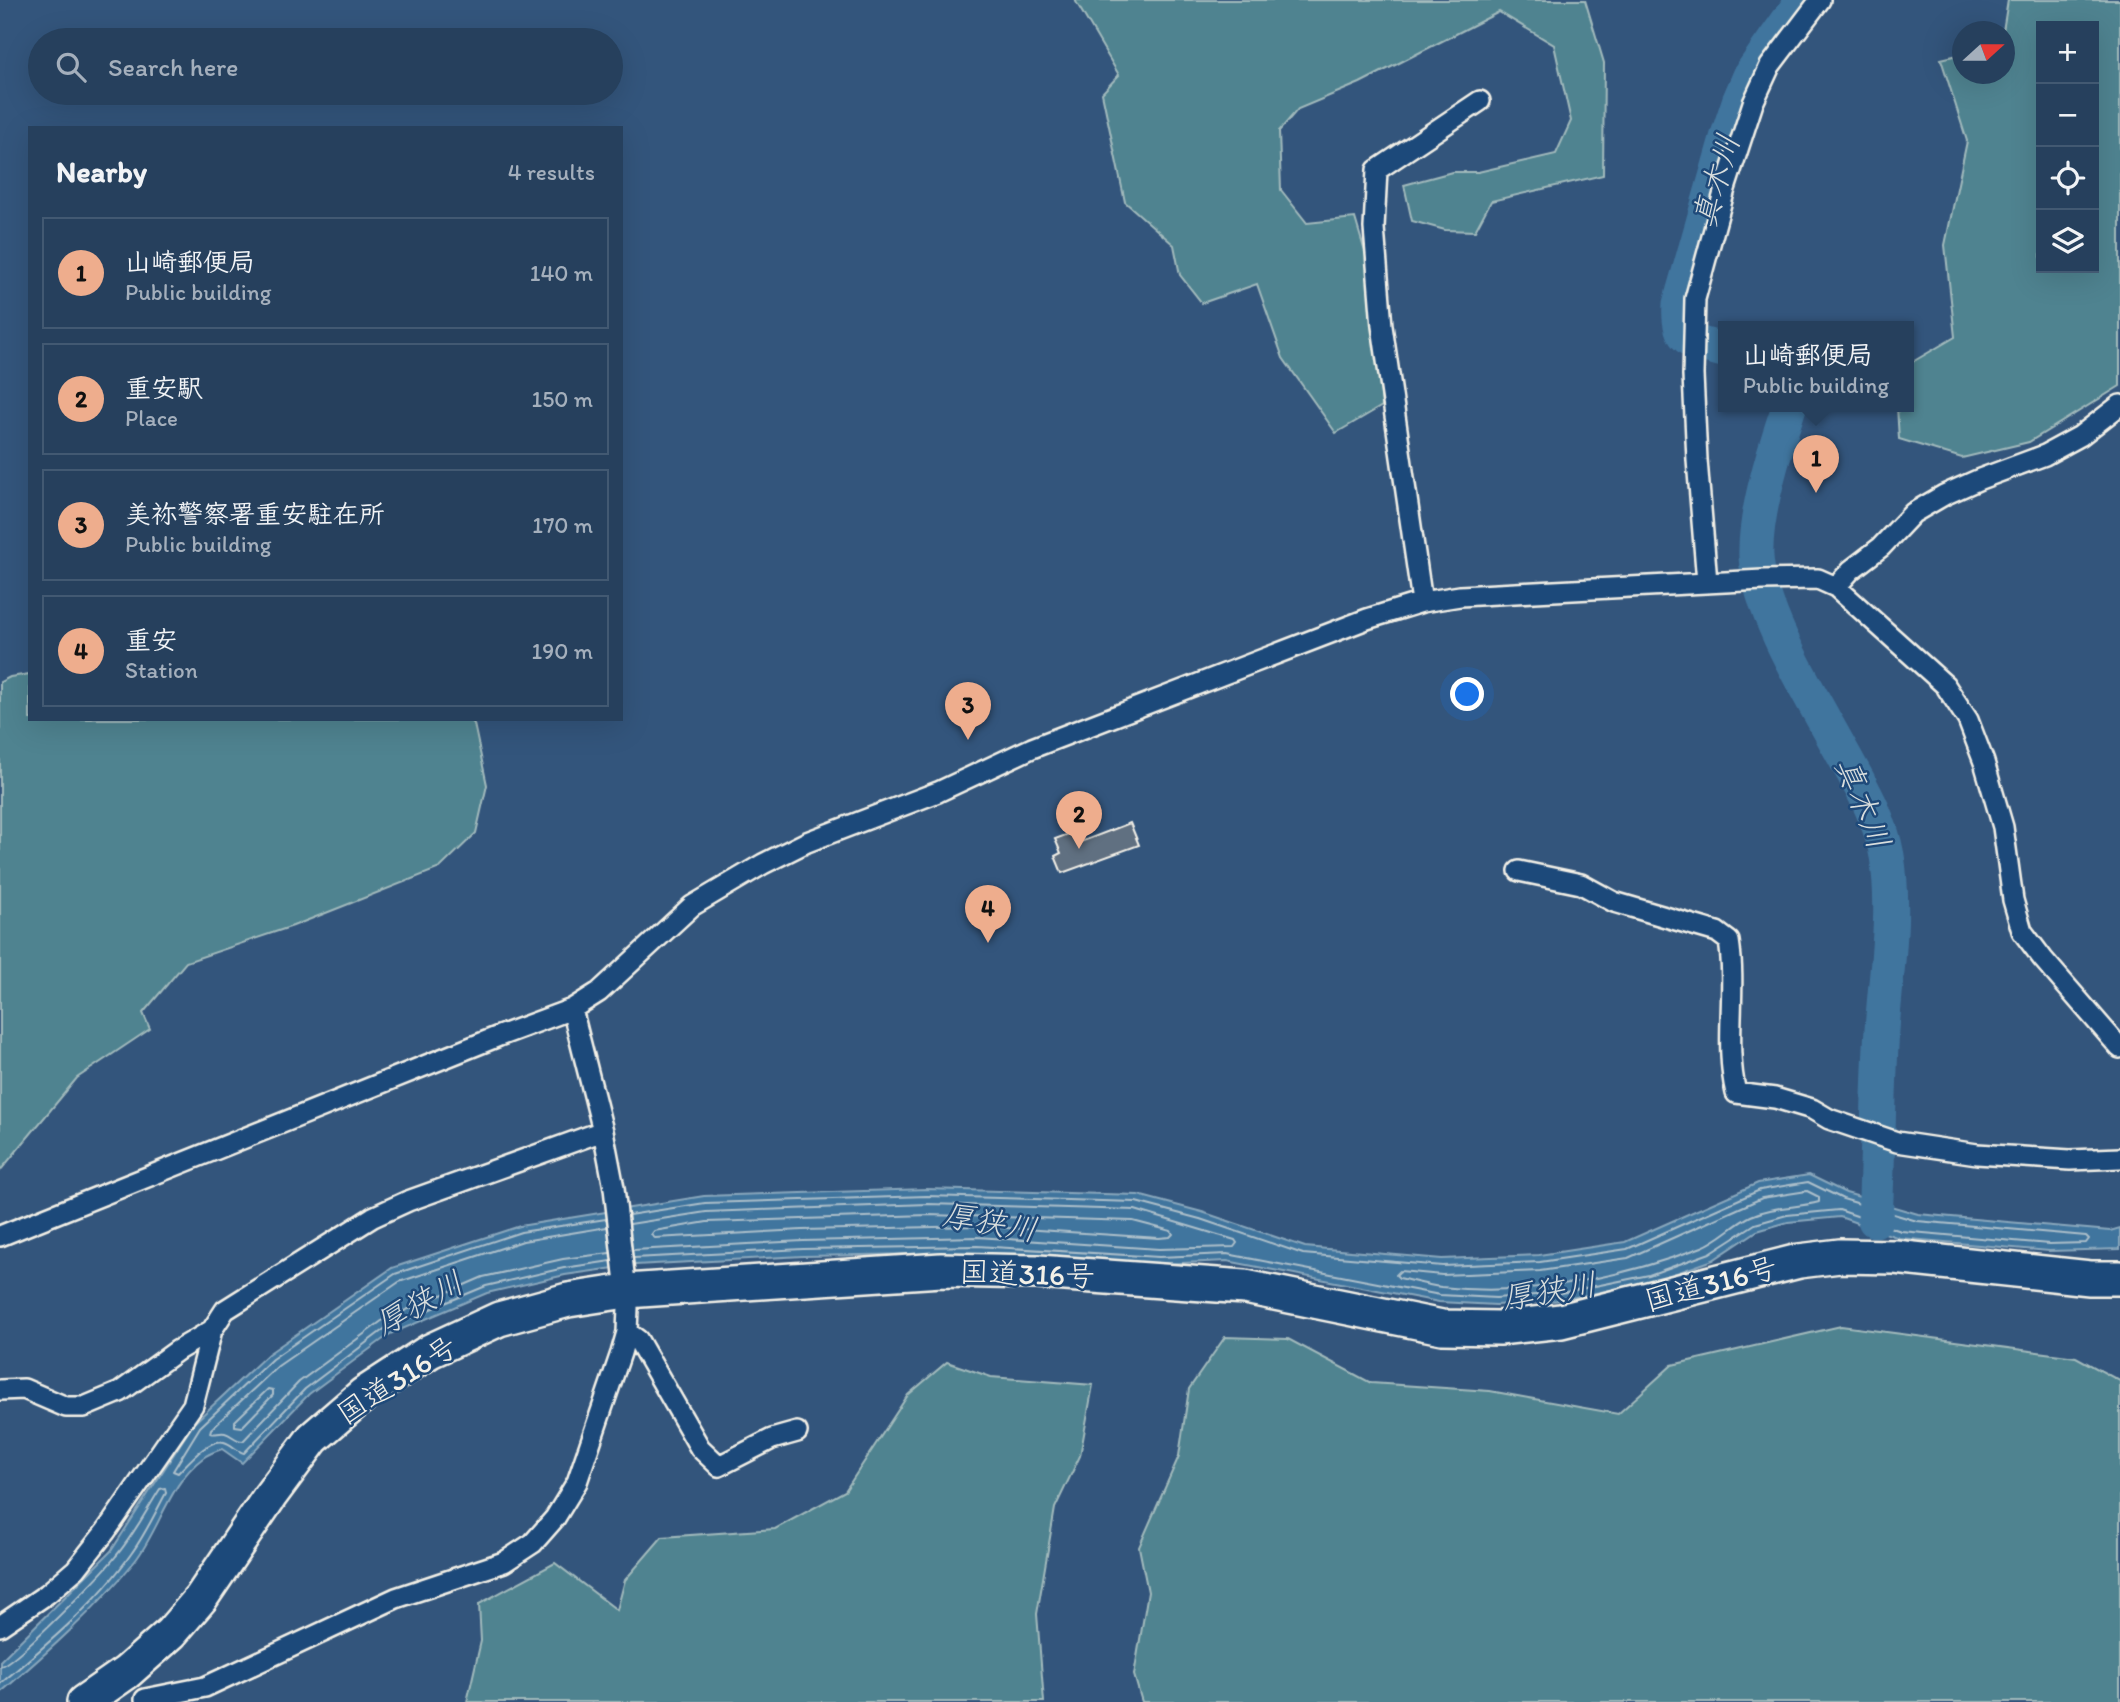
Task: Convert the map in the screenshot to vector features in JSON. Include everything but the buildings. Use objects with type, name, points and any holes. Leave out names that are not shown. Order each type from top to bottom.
[{"type":"highway","name":"国道316号","points":[[84,1702],[139,1691],[171,1633],[201,1598],[313,1438],[364,1394],[430,1351],[499,1319],[625,1285],[941,1270],[1038,1272],[1245,1287],[1443,1327],[1499,1328],[1561,1321],[1799,1261],[1840,1256],[1895,1257],[2090,1278],[2120,1278]]},
{"type":"street","points":[[1707,582],[1696,460],[1693,374],[1695,299],[1725,189],[1753,103],[1770,66],[1820,0]]},
{"type":"street","points":[[1422,602],[1382,326],[1374,228],[1377,170],[1480,101]]},
{"type":"street","points":[[1836,587],[1851,570],[1881,547],[1913,513],[1944,495],[2045,456],[2080,436],[2120,405]]},
{"type":"street","points":[[0,1236],[572,1009],[599,992],[692,906],[763,864],[807,842],[938,792],[1032,748],[1367,619],[1422,602],[1460,596],[1707,582],[1818,579],[1836,587],[1945,685],[1968,720],[1984,762],[2003,827],[2013,900],[2022,931],[2120,1048]]},
{"type":"street","points":[[1519,871],[1581,884],[1614,902],[1717,932],[1729,941],[1734,969],[1732,1074],[1736,1093],[1775,1098],[1812,1109],[1829,1119],[1898,1142],[1977,1154],[2070,1160],[2120,1158]]},
{"type":"street","points":[[139,1691],[205,1687],[396,1598],[504,1562],[533,1544],[555,1518],[577,1482],[598,1426],[627,1332],[625,1285],[614,1188],[603,1131],[572,1009]]},
{"type":"street","points":[[0,1626],[47,1594],[76,1569],[106,1531],[193,1405],[212,1330],[225,1310],[373,1217],[421,1196],[603,1131]]},
{"type":"street","points":[[0,1390],[24,1389],[66,1407],[84,1408],[120,1392],[178,1350],[212,1330]]},
{"type":"street","points":[[627,1332],[638,1340],[700,1448],[719,1466],[772,1439],[797,1432]]},
{"type":"green space","points":[[1075,0],[1585,0],[1604,63],[1603,175],[1491,201],[1475,231],[1445,230],[1412,221],[1404,185],[1452,172],[1478,172],[1556,154],[1571,121],[1554,45],[1499,12],[1360,83],[1298,109],[1279,131],[1281,190],[1307,223],[1355,218],[1370,269],[1382,406],[1336,433],[1283,358],[1257,284],[1202,303],[1180,275],[1174,245],[1125,202],[1102,93],[1119,75]]},
{"type":"green space","points":[[2008,0],[2120,0],[2120,386],[2029,442],[1962,458],[1899,439],[1897,412],[1914,412],[1914,361],[1955,337],[1945,245],[1967,141],[1941,59],[1952,56],[1952,84],[2015,84],[2015,21],[2005,21]]},
{"type":"green space","points":[[28,674],[28,721],[472,721],[487,785],[476,833],[440,868],[293,926],[186,962],[143,1013],[150,1029],[77,1078],[0,1171],[0,682],[10,677]]},
{"type":"green space","points":[[1841,1326],[2076,1357],[2120,1381],[2120,1702],[1142,1702],[1134,1675],[1148,1592],[1139,1547],[1179,1456],[1189,1389],[1225,1337],[1288,1339],[1371,1383],[1490,1391],[1618,1414],[1672,1365]]},
{"type":"green space","points":[[947,1362],[991,1377],[1093,1385],[1080,1456],[1055,1508],[1037,1614],[1044,1702],[467,1702],[481,1641],[479,1604],[555,1563],[617,1610],[625,1580],[662,1537],[775,1529],[845,1491],[908,1395]]},
{"type":"water","name":"厚狭川","points":[[1809,1175],[1846,1193],[1918,1214],[2110,1231],[2120,1228],[2120,1249],[2049,1251],[1899,1238],[1840,1217],[1788,1222],[1757,1231],[1713,1260],[1651,1282],[1561,1300],[1496,1305],[1439,1302],[1227,1261],[1159,1264],[977,1253],[803,1256],[635,1265],[565,1275],[487,1293],[390,1334],[309,1394],[242,1463],[222,1449],[203,1458],[191,1468],[173,1493],[144,1548],[120,1579],[70,1630],[0,1693],[0,1661],[111,1551],[194,1423],[268,1354],[392,1268],[520,1226],[704,1196],[927,1189],[1138,1195],[1202,1212],[1305,1247],[1442,1259],[1539,1255],[1625,1242],[1758,1183]]},
{"type":"waterway","name":"真木川","points":[[1718,349],[1695,342],[1684,333],[1680,304],[1739,102],[1751,74],[1803,0]]},
{"type":"waterway","name":"真木川","points":[[1787,412],[1772,461],[1758,522],[1756,557],[1760,579],[1776,628],[1788,653],[1873,812],[1884,841],[1890,879],[1890,927],[1881,1046],[1875,1220]]},
{"type":"place","name":"山崎郵便局","points":[[1816,493]]},
{"type":"place","name":"美祢警察署重安駐在所","points":[[968,740]]},
{"type":"place","name":"重安駅","points":[[1079,849]]},
{"type":"place","name":"重安","points":[[988,943]]}]
